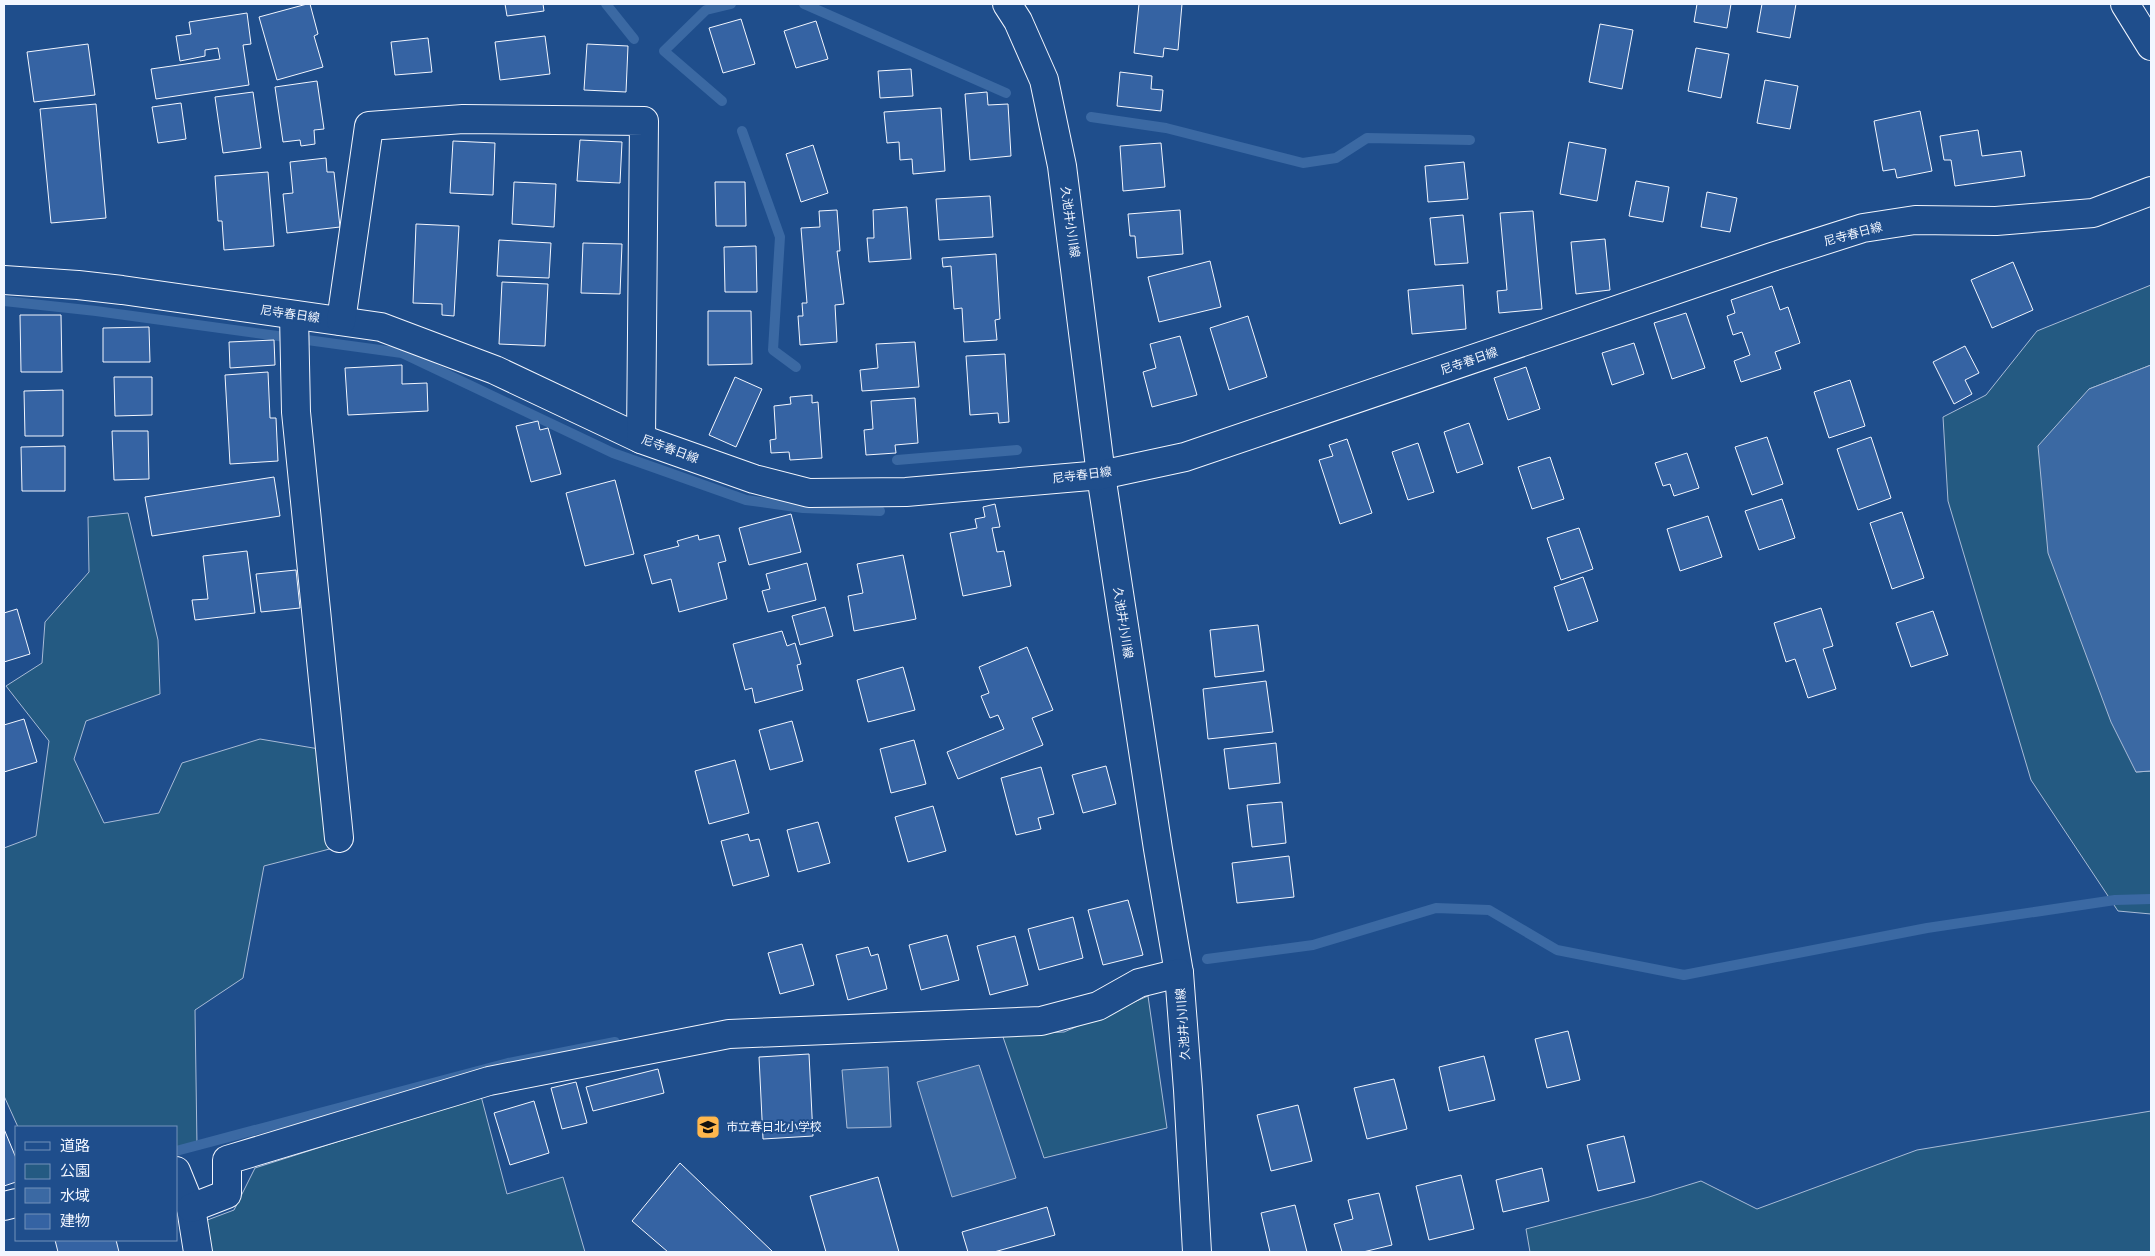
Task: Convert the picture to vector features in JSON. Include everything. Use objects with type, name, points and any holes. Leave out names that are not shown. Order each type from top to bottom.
[{"type":"street","name":"久池井小川線","points":[[1007,4],[1018,21],[1044,80],[1062,166],[1101,475],[1158,849],[1179,973],[1197,1252]]},
{"type":"street","points":[[2125,4],[2151,46]]},
{"type":"street","points":[[341,321],[370,126],[463,119],[644,120],[641,439]]},
{"type":"street","name":"尼寺春日線","points":[[4,280],[122,290],[381,326],[495,370],[641,439],[754,479],[809,493],[906,492],[1101,475],[1185,457],[1772,257],[1863,228],[1915,220],[1996,221],[2093,213],[2151,191]]},
{"type":"street","points":[[294,315],[296,412],[339,838]]},
{"type":"street","points":[[191,1208],[228,1194],[227,1160],[489,1081],[729,1034],[1041,1021],[1098,1006],[1139,983],[1179,973]]},
{"type":"street","points":[[178,1176],[191,1208],[198,1252]]},
{"type":"green space","points":[[2151,285],[2151,365],[2089,389],[2136,772],[2151,771],[2151,914],[2118,911],[2031,780],[1948,501],[1943,417],[1986,395],[2037,331]]},
{"type":"green space","points":[[128,513],[158,640],[160,694],[86,721],[74,759],[104,823],[159,813],[182,763],[260,739],[337,752],[345,845],[264,866],[243,978],[195,1010],[197,1146],[178,1151],[178,1126],[18,1126],[4,1096],[4,848],[36,836],[49,741],[6,686],[42,663],[45,622],[89,572],[88,517]]},
{"type":"green space","points":[[1148,996],[1167,1128],[1044,1158],[1002,1034],[1064,1032]]},
{"type":"green space","points":[[481,1096],[507,1194],[563,1177],[585,1252],[208,1252],[202,1222],[234,1210],[255,1168]]},
{"type":"green space","points":[[2151,1111],[2151,1252],[1530,1252],[1526,1229],[1649,1197],[1701,1181],[1757,1209],[1917,1150]]},
{"type":"water","points":[[2151,365],[2151,771],[2136,772],[2111,722],[2048,553],[2038,446],[2089,389]]},
{"type":"water","points":[[979,1065],[1016,1178],[952,1197],[917,1082]]},
{"type":"water","points":[[888,1067],[891,1127],[847,1128],[842,1070]]},
{"type":"building","points":[[310,4],[318,34],[314,36],[323,67],[277,80],[259,17]]},
{"type":"building","points":[[505,4],[543,4],[544,11],[507,16]]},
{"type":"building","points":[[1139,4],[1182,4],[1178,50],[1164,48],[1163,57],[1134,53]]},
{"type":"building","points":[[1697,4],[1731,4],[1727,28],[1694,22]]},
{"type":"building","points":[[1762,4],[1796,4],[1790,38],[1757,32]]},
{"type":"building","points":[[247,13],[251,44],[243,45],[249,85],[156,99],[151,69],[220,59],[218,48],[205,50],[205,56],[180,61],[176,36],[191,34],[189,22]]},
{"type":"building","points":[[741,19],[755,64],[723,73],[709,28]]},
{"type":"building","points":[[816,21],[828,59],[796,68],[784,31]]},
{"type":"building","points":[[1600,24],[1633,30],[1622,89],[1589,82]]},
{"type":"building","points":[[545,36],[550,74],[500,80],[495,42]]},
{"type":"building","points":[[428,38],[432,72],[395,75],[391,42]]},
{"type":"building","points":[[88,44],[95,95],[34,102],[27,52]]},
{"type":"building","points":[[587,44],[628,46],[626,92],[584,90]]},
{"type":"building","points":[[1696,48],[1729,54],[1721,98],[1688,91]]},
{"type":"building","points":[[911,69],[913,96],[880,98],[878,71]]},
{"type":"building","points":[[1120,72],[1152,76],[1151,89],[1163,90],[1161,111],[1117,106]]},
{"type":"building","points":[[1765,80],[1798,86],[1790,129],[1757,123]]},
{"type":"building","points":[[317,81],[324,129],[314,130],[315,144],[301,146],[300,140],[283,142],[275,87]]},
{"type":"building","points":[[253,92],[261,148],[223,153],[215,97]]},
{"type":"building","points":[[987,92],[988,105],[1008,104],[1011,156],[970,160],[965,94]]},
{"type":"building","points":[[181,103],[186,139],[158,143],[152,107]]},
{"type":"building","points":[[96,104],[106,218],[51,223],[40,109]]},
{"type":"building","points":[[941,108],[945,171],[913,174],[912,159],[900,160],[899,142],[887,143],[884,112]]},
{"type":"building","points":[[1920,111],[1932,171],[1897,178],[1895,169],[1883,171],[1874,121]]},
{"type":"building","points":[[1978,130],[1982,156],[2021,151],[2025,176],[1955,186],[1951,160],[1944,160],[1940,136]]},
{"type":"building","points":[[580,140],[622,142],[620,183],[577,181]]},
{"type":"building","points":[[453,141],[495,143],[493,195],[450,193]]},
{"type":"building","points":[[1569,142],[1606,149],[1597,201],[1560,194]]},
{"type":"building","points":[[1161,143],[1165,187],[1123,191],[1120,146]]},
{"type":"building","points":[[813,145],[828,193],[801,202],[786,154]]},
{"type":"building","points":[[326,158],[327,172],[334,172],[340,227],[287,233],[283,194],[293,193],[290,162]]},
{"type":"building","points":[[1464,162],[1468,199],[1428,202],[1425,166]]},
{"type":"building","points":[[268,172],[274,246],[224,250],[222,221],[218,221],[215,176]]},
{"type":"building","points":[[1636,181],[1669,187],[1663,222],[1629,216]]},
{"type":"building","points":[[514,182],[556,184],[554,227],[512,224]]},
{"type":"building","points":[[715,182],[745,182],[746,226],[716,226]]},
{"type":"building","points":[[1707,192],[1737,198],[1730,232],[1701,227]]},
{"type":"building","points":[[990,196],[993,237],[939,240],[936,199]]},
{"type":"building","points":[[907,207],[911,259],[869,262],[867,238],[874,238],[873,210]]},
{"type":"building","points":[[837,210],[840,251],[837,251],[844,304],[835,305],[837,342],[800,345],[798,316],[803,316],[802,303],[807,303],[801,228],[820,227],[819,211]]},
{"type":"building","points":[[1180,210],[1183,254],[1137,258],[1135,236],[1130,236],[1128,214]]},
{"type":"building","points":[[1533,211],[1542,309],[1499,313],[1497,291],[1507,290],[1500,213]]},
{"type":"building","points":[[1463,215],[1468,263],[1435,265],[1430,218]]},
{"type":"building","points":[[416,224],[459,226],[454,316],[442,315],[442,304],[413,303]]},
{"type":"building","points":[[1605,239],[1610,290],[1576,294],[1571,242]]},
{"type":"building","points":[[499,240],[551,243],[549,278],[497,276]]},
{"type":"building","points":[[583,243],[622,244],[620,294],[581,293]]},
{"type":"building","points":[[756,246],[757,292],[725,292],[724,247]]},
{"type":"building","points":[[996,254],[1000,319],[995,320],[997,340],[964,342],[962,308],[954,309],[951,266],[943,267],[942,258]]},
{"type":"building","points":[[1210,261],[1221,307],[1159,322],[1148,277]]},
{"type":"building","points":[[2013,262],[2033,310],[1992,328],[1971,280]]},
{"type":"building","points":[[502,282],[548,284],[545,346],[499,344]]},
{"type":"building","points":[[1463,285],[1466,329],[1412,334],[1408,290]]},
{"type":"building","points":[[1772,286],[1780,310],[1788,307],[1800,343],[1775,352],[1781,369],[1741,382],[1734,361],[1750,355],[1742,332],[1733,335],[1727,316],[1735,313],[1731,300]]},
{"type":"building","points":[[708,311],[751,311],[752,364],[708,365]]},
{"type":"building","points":[[1686,313],[1705,368],[1672,379],[1654,323]]},
{"type":"building","points":[[20,315],[61,315],[62,372],[21,372]]},
{"type":"building","points":[[1248,316],[1267,377],[1229,390],[1210,328]]},
{"type":"building","points":[[149,327],[150,362],[103,362],[103,328]]},
{"type":"building","points":[[1180,336],[1197,395],[1152,407],[1143,372],[1156,368],[1150,344]]},
{"type":"building","points":[[274,340],[275,365],[230,368],[229,342]]},
{"type":"building","points":[[915,342],[919,387],[862,391],[860,370],[878,368],[876,344]]},
{"type":"building","points":[[1634,343],[1644,374],[1612,385],[1602,353]]},
{"type":"building","points":[[1965,346],[1979,373],[1965,380],[1972,394],[1954,404],[1933,362]]},
{"type":"building","points":[[1005,354],[1009,422],[999,423],[998,413],[970,415],[966,356]]},
{"type":"building","points":[[402,365],[402,384],[427,383],[428,411],[348,415],[345,368]]},
{"type":"building","points":[[1526,367],[1540,409],[1508,420],[1494,378]]},
{"type":"building","points":[[268,372],[270,418],[276,418],[278,461],[230,464],[225,375]]},
{"type":"building","points":[[114,377],[152,377],[152,415],[115,416]]},
{"type":"building","points":[[735,377],[762,389],[736,447],[709,435]]},
{"type":"building","points":[[1850,380],[1865,426],[1829,438],[1814,392]]},
{"type":"building","points":[[63,390],[63,436],[25,436],[24,391]]},
{"type":"building","points":[[812,395],[812,403],[818,402],[822,458],[790,460],[789,452],[771,453],[770,440],[776,439],[774,406],[791,404],[790,397]]},
{"type":"building","points":[[915,398],[918,443],[895,445],[896,453],[866,455],[864,430],[873,429],[871,401]]},
{"type":"building","points":[[538,421],[540,430],[548,428],[561,474],[531,482],[516,426]]},
{"type":"building","points":[[1469,423],[1483,464],[1457,473],[1444,432]]},
{"type":"building","points":[[112,431],[148,431],[149,479],[114,480]]},
{"type":"building","points":[[1767,437],[1783,484],[1752,495],[1735,447]]},
{"type":"building","points":[[1871,437],[1891,498],[1858,510],[1837,449]]},
{"type":"building","points":[[1347,439],[1372,513],[1340,524],[1319,460],[1333,456],[1329,445]]},
{"type":"building","points":[[1418,443],[1434,492],[1408,500],[1392,452]]},
{"type":"building","points":[[65,446],[65,491],[22,491],[21,447]]},
{"type":"building","points":[[1687,453],[1699,488],[1674,496],[1670,484],[1663,486],[1655,463]]},
{"type":"building","points":[[1550,457],[1564,499],[1532,509],[1518,467]]},
{"type":"building","points":[[274,477],[280,516],[152,536],[145,497]]},
{"type":"building","points":[[615,480],[634,554],[585,566],[566,493]]},
{"type":"building","points":[[1782,499],[1795,538],[1759,550],[1745,511]]},
{"type":"building","points":[[995,504],[1000,527],[992,528],[997,552],[1004,551],[1011,586],[963,596],[950,533],[977,528],[975,519],[985,517],[983,507]]},
{"type":"building","points":[[1902,512],[1924,578],[1892,589],[1870,523]]},
{"type":"building","points":[[791,514],[801,552],[749,565],[739,528]]},
{"type":"building","points":[[1708,516],[1722,557],[1680,571],[1667,529]]},
{"type":"building","points":[[1579,528],[1593,569],[1561,580],[1547,538]]},
{"type":"building","points":[[698,535],[699,540],[719,535],[726,561],[718,563],[727,599],[679,612],[671,579],[652,584],[644,555],[679,546],[677,541]]},
{"type":"building","points":[[247,551],[255,613],[195,620],[192,600],[208,599],[203,556]]},
{"type":"building","points":[[903,555],[916,619],[854,631],[848,596],[863,593],[857,564]]},
{"type":"building","points":[[807,563],[816,600],[768,612],[762,591],[770,589],[766,574]]},
{"type":"building","points":[[296,570],[300,608],[261,612],[256,574]]},
{"type":"building","points":[[1583,577],[1598,621],[1568,631],[1554,587]]},
{"type":"building","points":[[825,607],[833,636],[800,645],[792,616]]},
{"type":"building","points":[[1821,608],[1833,646],[1823,649],[1836,689],[1808,698],[1795,659],[1786,662],[1774,623]]},
{"type":"building","points":[[17,609],[30,654],[4,662],[4,613]]},
{"type":"building","points":[[1933,611],[1948,655],[1911,667],[1896,623]]},
{"type":"building","points":[[1258,625],[1264,671],[1215,677],[1210,630]]},
{"type":"building","points":[[782,631],[787,646],[795,643],[801,664],[797,665],[803,690],[755,703],[752,688],[745,690],[733,644]]},
{"type":"building","points":[[1027,647],[1053,710],[1032,718],[1043,745],[958,779],[947,752],[1004,729],[998,715],[990,718],[981,696],[989,693],[979,667]]},
{"type":"building","points":[[903,667],[915,710],[868,722],[857,680]]},
{"type":"building","points":[[1266,681],[1273,732],[1208,739],[1203,689]]},
{"type":"building","points":[[24,719],[37,762],[4,772],[4,725]]},
{"type":"building","points":[[792,721],[803,761],[770,770],[759,730]]},
{"type":"building","points":[[914,740],[926,784],[891,793],[880,749]]},
{"type":"building","points":[[1276,743],[1280,783],[1229,789],[1224,749]]},
{"type":"building","points":[[735,760],[749,813],[709,824],[695,771]]},
{"type":"building","points":[[1106,766],[1116,804],[1083,813],[1072,775]]},
{"type":"building","points":[[1041,767],[1054,814],[1038,818],[1041,829],[1016,835],[1001,778]]},
{"type":"building","points":[[1282,802],[1286,843],[1252,847],[1247,805]]},
{"type":"building","points":[[933,806],[946,851],[908,862],[895,817]]},
{"type":"building","points":[[818,822],[830,863],[798,872],[787,830]]},
{"type":"building","points":[[748,834],[750,841],[759,839],[769,876],[733,886],[721,841]]},
{"type":"building","points":[[1289,856],[1294,897],[1237,903],[1232,863]]},
{"type":"building","points":[[1128,900],[1143,955],[1103,965],[1088,910]]},
{"type":"building","points":[[1073,917],[1083,958],[1039,970],[1028,929]]},
{"type":"building","points":[[947,935],[959,980],[921,990],[909,945]]},
{"type":"building","points":[[1015,936],[1028,985],[990,995],[977,946]]},
{"type":"building","points":[[802,944],[814,985],[780,994],[768,953]]},
{"type":"building","points":[[868,947],[871,956],[878,954],[887,989],[848,1000],[836,955]]},
{"type":"building","points":[[1568,1031],[1580,1080],[1547,1088],[1535,1039]]},
{"type":"building","points":[[809,1054],[813,1136],[763,1139],[759,1057]]},
{"type":"building","points":[[1484,1056],[1495,1100],[1449,1111],[1439,1067]]},
{"type":"building","points":[[658,1069],[664,1093],[593,1111],[586,1087]]},
{"type":"building","points":[[1394,1079],[1407,1129],[1367,1139],[1354,1088]]},
{"type":"building","points":[[576,1082],[587,1123],[562,1129],[551,1088]]},
{"type":"building","points":[[534,1101],[549,1153],[510,1165],[494,1113]]},
{"type":"building","points":[[1298,1105],[1312,1161],[1271,1171],[1257,1115]]},
{"type":"building","points":[[4,1129],[15,1156],[15,1182],[4,1186]]},
{"type":"building","points":[[1624,1136],[1635,1182],[1598,1191],[1587,1145]]},
{"type":"building","points":[[680,1163],[773,1252],[668,1252],[632,1221]]},
{"type":"building","points":[[1542,1168],[1549,1201],[1503,1212],[1496,1180]]},
{"type":"building","points":[[1461,1175],[1474,1229],[1429,1240],[1416,1186]]},
{"type":"building","points":[[878,1177],[899,1252],[826,1252],[810,1196]]},
{"type":"building","points":[[1379,1193],[1392,1245],[1363,1252],[1342,1252],[1334,1224],[1353,1219],[1348,1200]]},
{"type":"building","points":[[1295,1205],[1307,1252],[1270,1252],[1261,1213]]},
{"type":"building","points":[[1047,1207],[1055,1235],[994,1252],[968,1252],[962,1232]]},
{"type":"building","points":[[55,1241],[116,1241],[119,1252],[58,1252]]},
{"type":"waterway","points":[[606,4],[634,39]]},
{"type":"waterway","points":[[722,101],[664,51],[706,10],[731,4]]},
{"type":"waterway","points":[[804,4],[1006,93]]},
{"type":"waterway","points":[[1091,117],[1166,128],[1303,163],[1336,158],[1367,138],[1470,140]]},
{"type":"waterway","points":[[742,131],[780,237],[773,350],[796,367]]},
{"type":"waterway","points":[[4,301],[96,311],[402,353],[613,453],[746,500],[803,508],[880,511]]},
{"type":"waterway","points":[[897,460],[1017,450]]},
{"type":"waterway","points":[[1207,959],[1313,945],[1436,908],[1489,910],[1557,950],[1684,975],[1927,928],[2115,900],[2151,899]]},
{"type":"waterway","points":[[178,1150],[508,1063],[615,1042]]},
{"type":"place","name":"市立春日北小学校","points":[[708,1127]]}]
